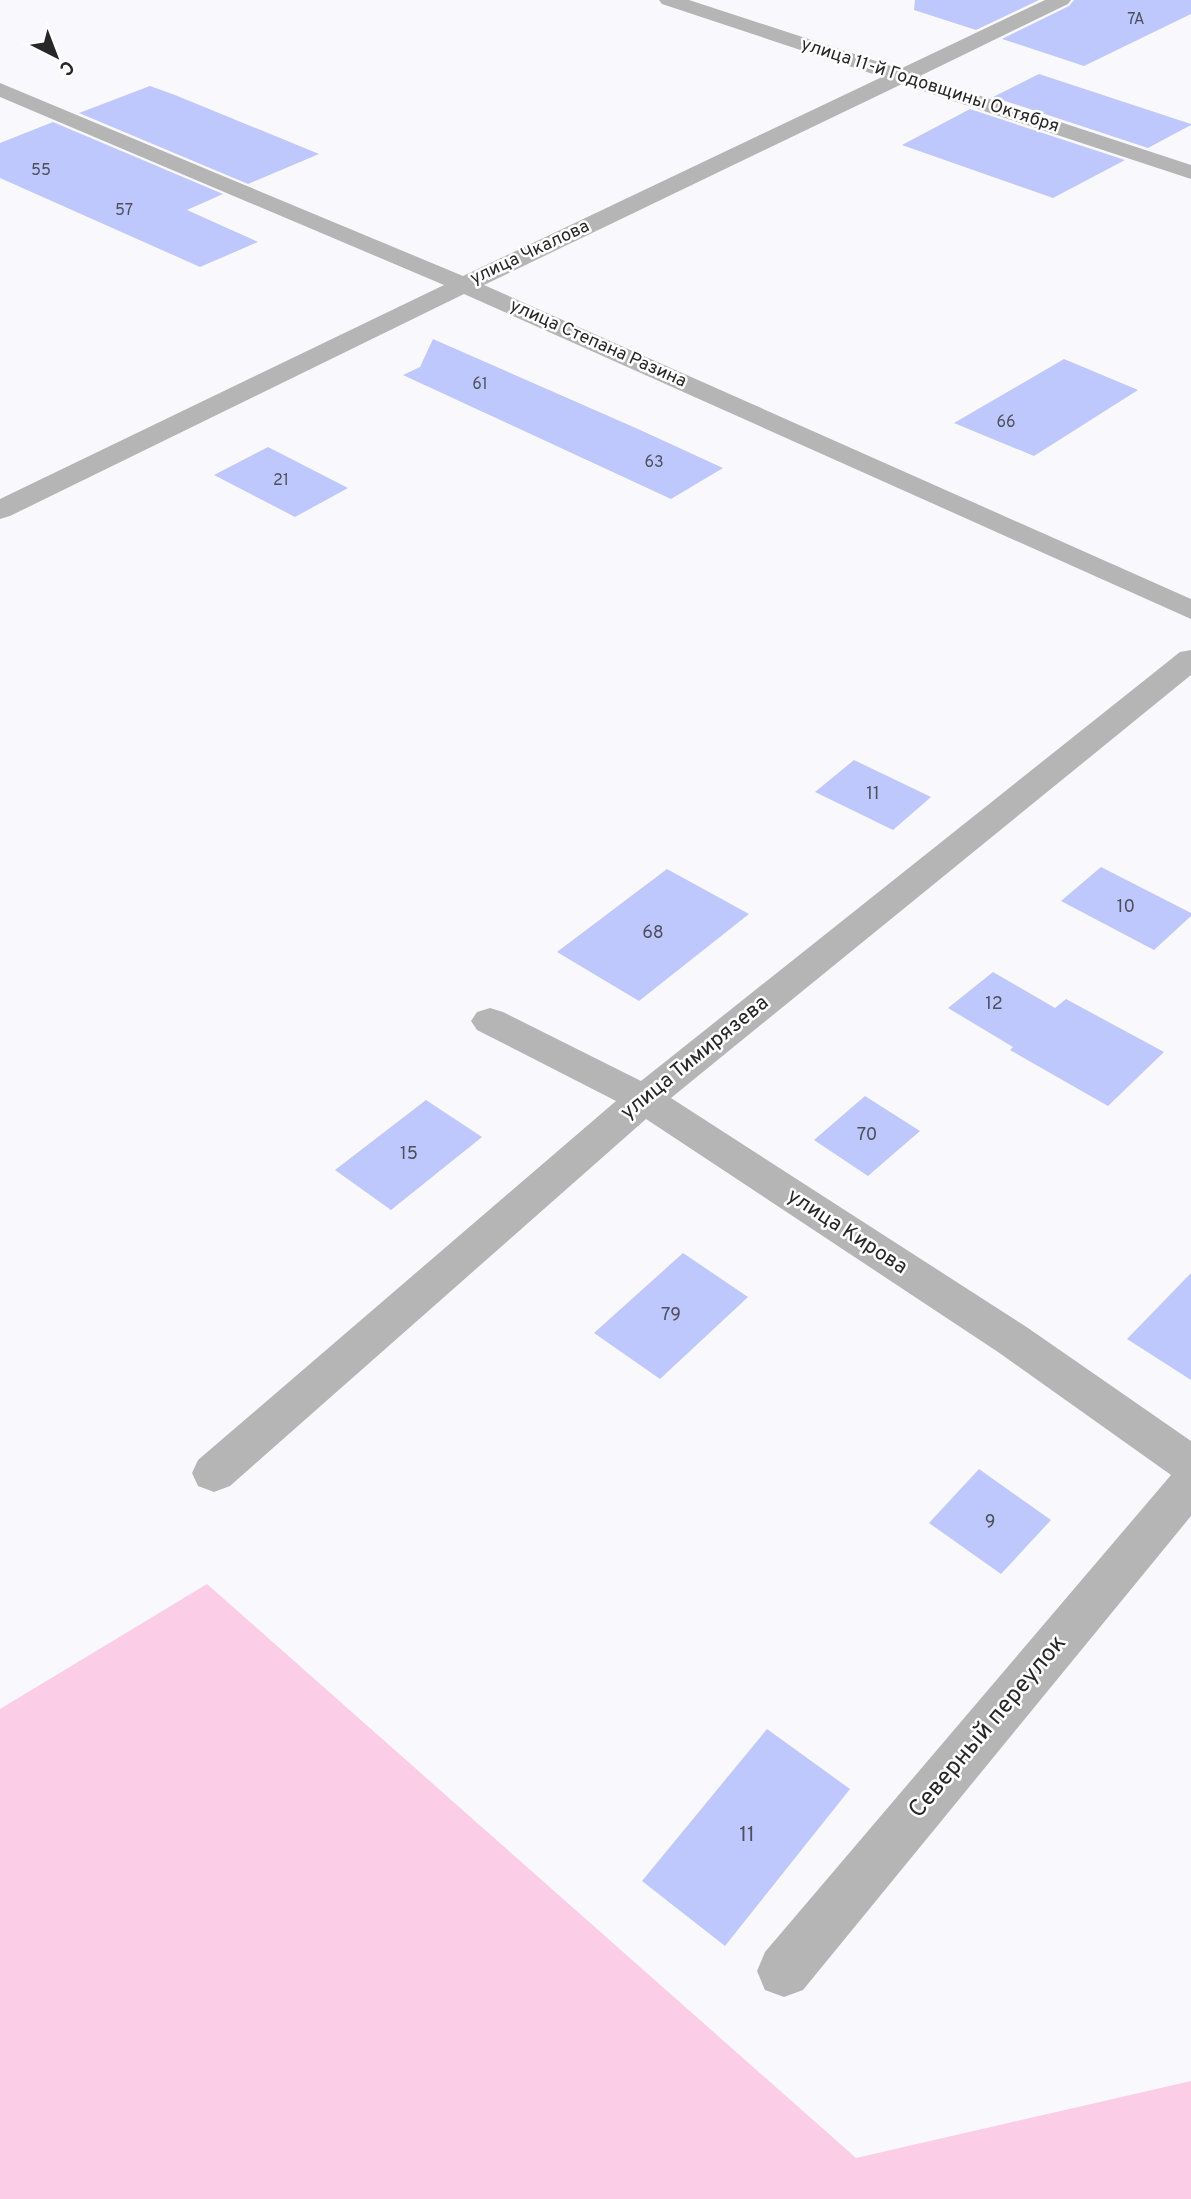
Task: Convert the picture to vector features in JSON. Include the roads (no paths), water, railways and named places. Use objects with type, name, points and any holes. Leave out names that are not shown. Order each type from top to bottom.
[{"type":"street","name":"улица 11-й Годовщины Октября","points":[[669,0],[1191,172]]},
{"type":"street","name":"улица Чкалова","points":[[0,510],[1061,0]]},
{"type":"street","name":"улица Степана Разина","points":[[0,89],[464,285],[1191,610]]},
{"type":"street","name":"улица Тимирязева","points":[[214,1473],[643,1099],[1191,659]]},
{"type":"street","name":"улица Кирова","points":[[490,1021],[643,1099],[1013,1340],[1191,1465]]},
{"type":"street","name":"Северный переулок","points":[[784,1971],[1191,1483]]}]
